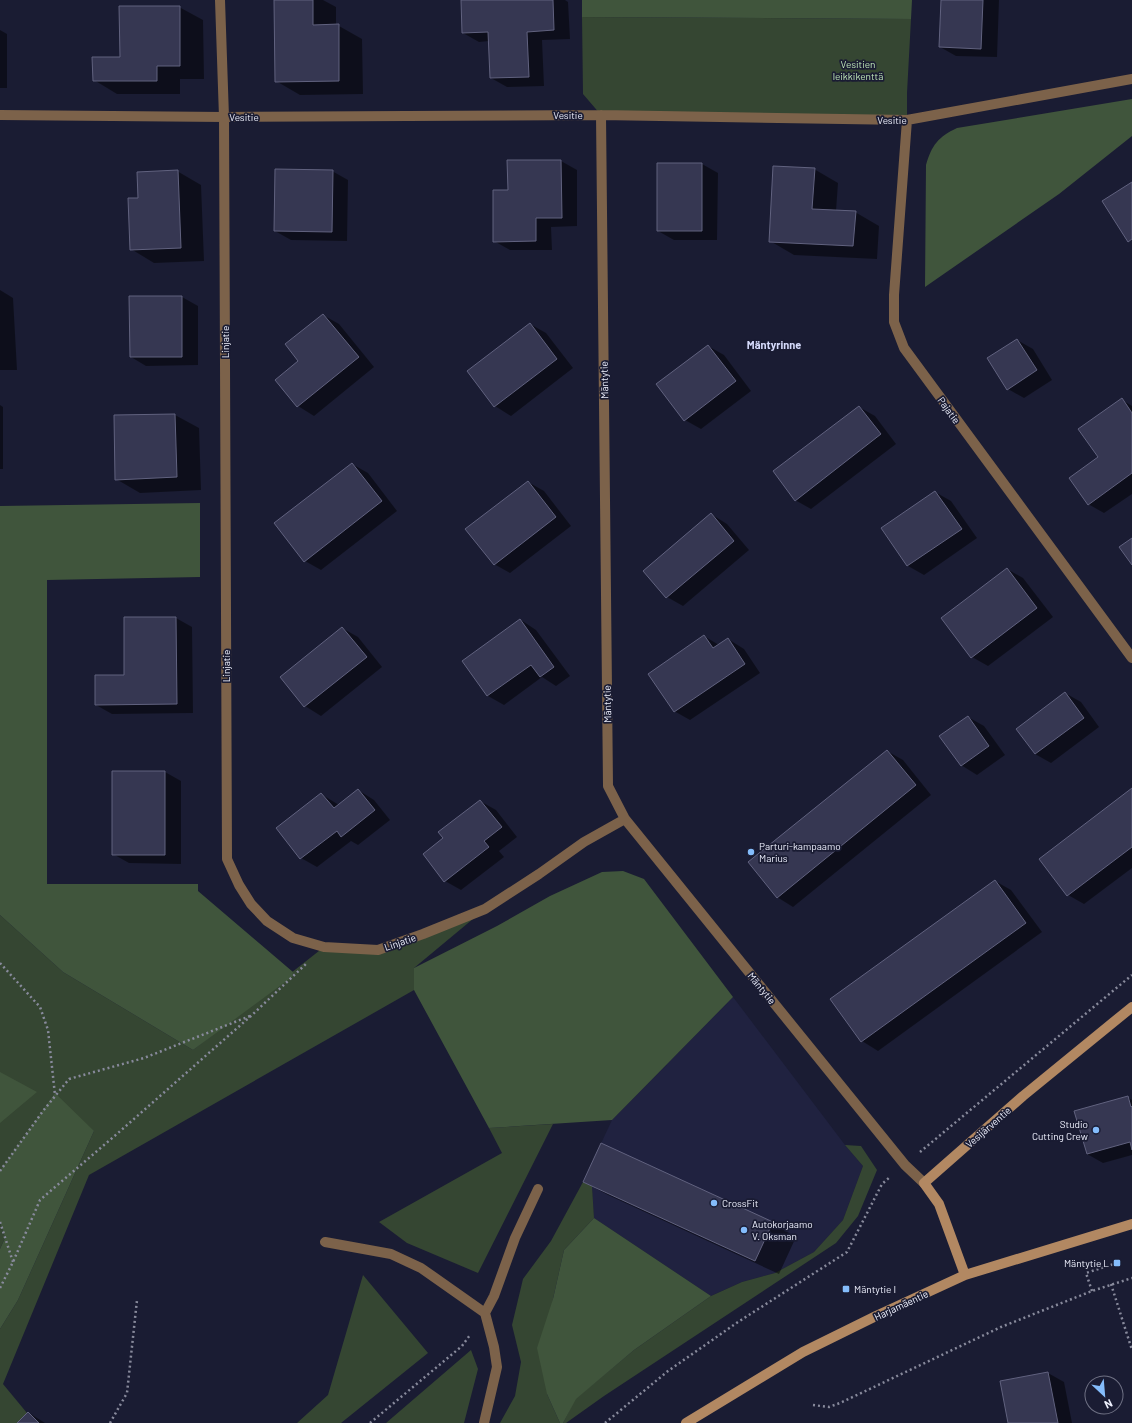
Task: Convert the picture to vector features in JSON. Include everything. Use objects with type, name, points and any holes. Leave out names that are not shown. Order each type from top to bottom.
[{"type":"street","name":"Linjatie","points":[[220,0],[224,117],[227,859],[239,885],[251,904],[267,921],[293,938],[324,947],[378,950],[485,909],[539,874],[584,842],[625,819]]},
{"type":"street","name":"Vesitie","points":[[0,115],[224,117],[601,115],[907,120],[1132,79]]},
{"type":"street","name":"Mäntytie","points":[[601,115],[608,786],[625,819],[905,1165],[924,1183]]},
{"type":"street","name":"Pajatie","points":[[907,120],[894,295],[894,322],[904,348],[1132,658]]},
{"type":"street","name":"Vesijärventie","points":[[924,1183],[1023,1096],[1132,1007]]},
{"type":"street","points":[[924,1183],[939,1204],[965,1275]]},
{"type":"street","points":[[485,1313],[494,1296],[515,1238],[538,1189]]},
{"type":"street","name":"Harjamäentie","points":[[686,1423],[803,1352],[965,1275],[1132,1224]]},
{"type":"street","points":[[325,1242],[391,1254],[421,1268],[485,1313],[494,1347],[497,1367],[484,1423]]},
{"type":"path","points":[[0,1288],[40,1200],[252,1015],[324,947]]},
{"type":"path","points":[[0,963],[40,1007],[48,1030],[55,1095]]},
{"type":"path","points":[[605,1423],[668,1371],[738,1322],[847,1252],[882,1184],[1132,974]]},
{"type":"path","points":[[0,1171],[55,1095],[69,1079],[144,1058],[252,1015]]},
{"type":"path","points":[[0,1222],[13,1262]]},
{"type":"path","points":[[1092,1291],[1086,1273],[1117,1263]]},
{"type":"path","points":[[813,1405],[829,1406],[840,1403],[1001,1328],[1092,1291],[1132,1278]]},
{"type":"path","points":[[1111,1284],[1132,1350]]},
{"type":"path","points":[[110,1423],[127,1394],[137,1300]]},
{"type":"path","points":[[370,1423],[462,1346],[485,1313]]},
{"type":"shaded area","points":[[733,997],[845,1145],[863,1166],[843,1220],[814,1252],[775,1273],[742,1282],[711,1296],[594,1218],[592,1186],[583,1182],[612,1120]]},
{"type":"green space","points":[[582,0],[912,0],[911,19],[582,17]]},
{"type":"green space","name":"Vesitien leikkikenttä","points":[[582,17],[911,19],[907,120],[601,115],[583,94]]},
{"type":"green space","points":[[1132,99],[1132,136],[1059,194],[925,287],[926,165],[933,147],[940,138],[957,128]]},
{"type":"green space","points":[[200,503],[200,577],[47,580],[47,884],[198,884],[198,891],[293,972],[292,977],[193,1050],[63,972],[0,915],[0,506]]},
{"type":"green space","points":[[623,871],[644,879],[733,997],[612,1120],[489,1128],[414,990],[414,968],[497,926],[550,896],[602,872]]},
{"type":"green space","points":[[485,909],[414,968],[414,990],[89,1175],[3,1384],[27,1413],[17,1423],[0,1423],[0,1329],[18,1300],[94,1131],[0,1171],[0,915],[63,972],[193,1050],[324,947],[378,950]]},
{"type":"green space","points":[[0,1072],[37,1092],[0,1123]]},
{"type":"green space","points":[[55,1093],[94,1131],[18,1300],[0,1329],[0,1249],[5,1238],[0,1222],[0,1171]]},
{"type":"green space","points":[[553,1124],[478,1273],[407,1243],[379,1222],[502,1153],[489,1128]]},
{"type":"green space","points":[[845,1145],[861,1146],[877,1170],[858,1216],[836,1243],[604,1396],[566,1423],[563,1423],[575,1399],[634,1350],[711,1296],[742,1282],[775,1273],[814,1252],[843,1220],[863,1166]]},
{"type":"green space","points":[[583,1182],[592,1186],[594,1218],[564,1250],[553,1299],[547,1394],[560,1423],[500,1423],[515,1396],[521,1362],[512,1325],[523,1279],[551,1241]]},
{"type":"green space","points":[[594,1218],[711,1296],[634,1350],[576,1399],[563,1423],[560,1423],[547,1394],[537,1348],[553,1299],[564,1250]]},
{"type":"green space","points":[[0,1222],[5,1238],[0,1249]]},
{"type":"green space","points":[[363,1275],[428,1353],[341,1423],[297,1423],[328,1395]]},
{"type":"green space","points":[[471,1350],[478,1369],[464,1423],[386,1423]]},
{"type":"building","points":[[274,0],[313,0],[313,25],[339,24],[339,81],[275,82]]},
{"type":"building","points":[[461,0],[553,0],[554,30],[527,32],[529,77],[490,78],[488,32],[462,33]]},
{"type":"building","points":[[941,0],[983,0],[981,49],[939,47]]},
{"type":"building","points":[[119,6],[180,6],[180,66],[157,66],[157,81],[93,81],[92,57],[120,57]]},
{"type":"building","points":[[507,160],[561,160],[562,218],[536,218],[536,241],[493,242],[493,190],[508,190]]},
{"type":"building","points":[[657,163],[702,163],[702,231],[657,231]]},
{"type":"building","points":[[773,166],[815,168],[812,209],[856,211],[853,246],[769,242]]},
{"type":"building","points":[[275,169],[333,170],[332,232],[274,231]]},
{"type":"building","points":[[178,170],[181,248],[130,250],[128,198],[138,198],[137,172]]},
{"type":"building","points":[[1132,182],[1132,239],[1128,242],[1102,201]]},
{"type":"building","points":[[129,296],[182,296],[182,357],[130,357]]},
{"type":"building","points":[[323,314],[359,357],[297,407],[275,380],[298,361],[285,344]]},
{"type":"building","points":[[530,323],[557,359],[494,407],[467,371]]},
{"type":"building","points":[[1017,339],[1037,370],[1007,390],[987,358]]},
{"type":"building","points":[[708,345],[736,381],[684,421],[656,384]]},
{"type":"building","points":[[1122,398],[1132,413],[1132,473],[1088,505],[1069,478],[1098,457],[1078,429]]},
{"type":"building","points":[[859,406],[881,434],[795,501],[773,471]]},
{"type":"building","points":[[175,414],[177,477],[115,480],[114,415]]},
{"type":"building","points":[[352,463],[382,501],[304,562],[274,523]]},
{"type":"building","points":[[528,481],[556,517],[494,565],[465,529]]},
{"type":"building","points":[[935,491],[962,529],[907,566],[881,528]]},
{"type":"building","points":[[711,513],[734,541],[666,598],[643,571]]},
{"type":"building","points":[[1132,538],[1132,565],[1119,547]]},
{"type":"building","points":[[1007,568],[1037,608],[971,658],[941,618]]},
{"type":"building","points":[[124,617],[176,617],[177,704],[95,705],[95,675],[124,675]]},
{"type":"building","points":[[520,619],[554,667],[540,677],[531,665],[487,696],[462,661]]},
{"type":"building","points":[[342,627],[367,657],[304,707],[280,677]]},
{"type":"building","points":[[704,635],[713,648],[728,638],[745,664],[674,712],[648,674]]},
{"type":"building","points":[[1065,692],[1084,718],[1035,754],[1016,729]]},
{"type":"building","points":[[968,716],[989,746],[961,766],[939,736]]},
{"type":"building","points":[[887,750],[916,785],[777,898],[748,862]]},
{"type":"building","points":[[112,771],[165,771],[165,855],[112,855]]},
{"type":"building","points":[[1132,788],[1132,847],[1067,896],[1039,859]]},
{"type":"building","points":[[358,789],[375,810],[341,837],[337,831],[300,859],[276,828],[321,793],[334,808]]},
{"type":"building","points":[[480,800],[502,827],[484,841],[489,847],[444,882],[423,854],[443,838],[438,832]]},
{"type":"building","points":[[995,880],[1026,923],[861,1042],[830,999]]},
{"type":"building","points":[[1128,1096],[1131,1107],[1132,1106],[1132,1150],[1130,1142],[1087,1154],[1074,1111]]},
{"type":"building","points":[[601,1143],[773,1222],[755,1261],[583,1182]]},
{"type":"building","points":[[1048,1372],[1058,1423],[1008,1423],[1000,1381]]},
{"type":"building","points":[[28,1412],[39,1423],[17,1423]]},
{"type":"place","name":"Parturi-kampaamo Marius","points":[[751,852]]},
{"type":"place","name":"Studio Cutting Crew","points":[[1096,1130]]},
{"type":"place","name":"CrossFit","points":[[714,1203]]},
{"type":"place","name":"Autokorjaamo V. Oksman","points":[[744,1230]]},
{"type":"place","name":"Mäntytie L","points":[[1117,1263]]},
{"type":"place","name":"Mäntytie I","points":[[846,1289]]},
{"type":"district","name":"Mäntyrinne","points":[[774,344]]}]
